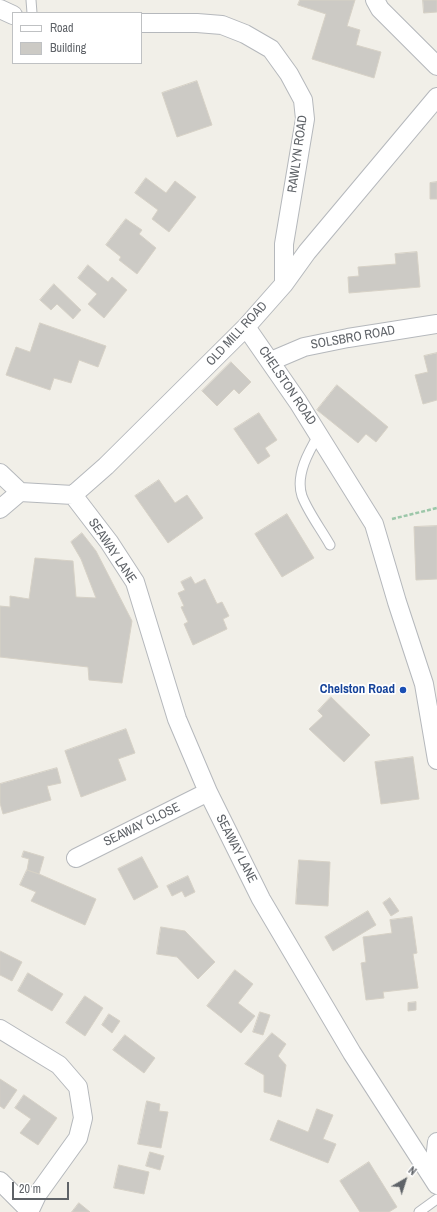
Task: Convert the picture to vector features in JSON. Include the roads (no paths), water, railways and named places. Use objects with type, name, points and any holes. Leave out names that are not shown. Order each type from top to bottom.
[{"type":"street","points":[[374,0],[380,9],[437,66]]},
{"type":"street","points":[[0,9],[12,15]]},
{"type":"street","name":"RAWLYN ROAD","points":[[142,23],[197,23],[222,25],[245,34],[271,49],[289,74],[303,100],[305,119],[284,244],[284,284]]},
{"type":"street","name":"OLD MILL ROAD","points":[[73,495],[106,466],[246,327],[284,284],[308,252],[437,97]]},
{"type":"street","name":"SOLSBRO ROAD","points":[[271,361],[304,347],[348,338],[437,324]]},
{"type":"street","name":"CHELSTON ROAD","points":[[246,327],[271,361],[319,434],[374,524],[397,602],[424,684],[437,760]]},
{"type":"street","points":[[0,473],[20,492],[73,495]]},
{"type":"street","points":[[0,509],[20,492]]},
{"type":"street","name":"SEAWAY LANE","points":[[73,495],[109,542],[135,582],[177,719],[208,792],[265,906],[352,1053],[435,1181]]},
{"type":"street","name":"SEAWAY CLOSE","points":[[76,858],[208,792]]},
{"type":"street","points":[[0,1029],[60,1065],[78,1087],[83,1118],[78,1138],[37,1195],[29,1211],[0,1182]]},
{"type":"street","points":[[435,1181],[437,1142]]},
{"type":"lane","points":[[32,0],[32,12]]},
{"type":"lane","points":[[319,434],[309,451],[300,481],[302,495],[330,545]]},
{"type":"lane","points":[[419,1212],[437,1200]]},
{"type":"place","name":"Chelston Road","points":[[403,690]]}]
